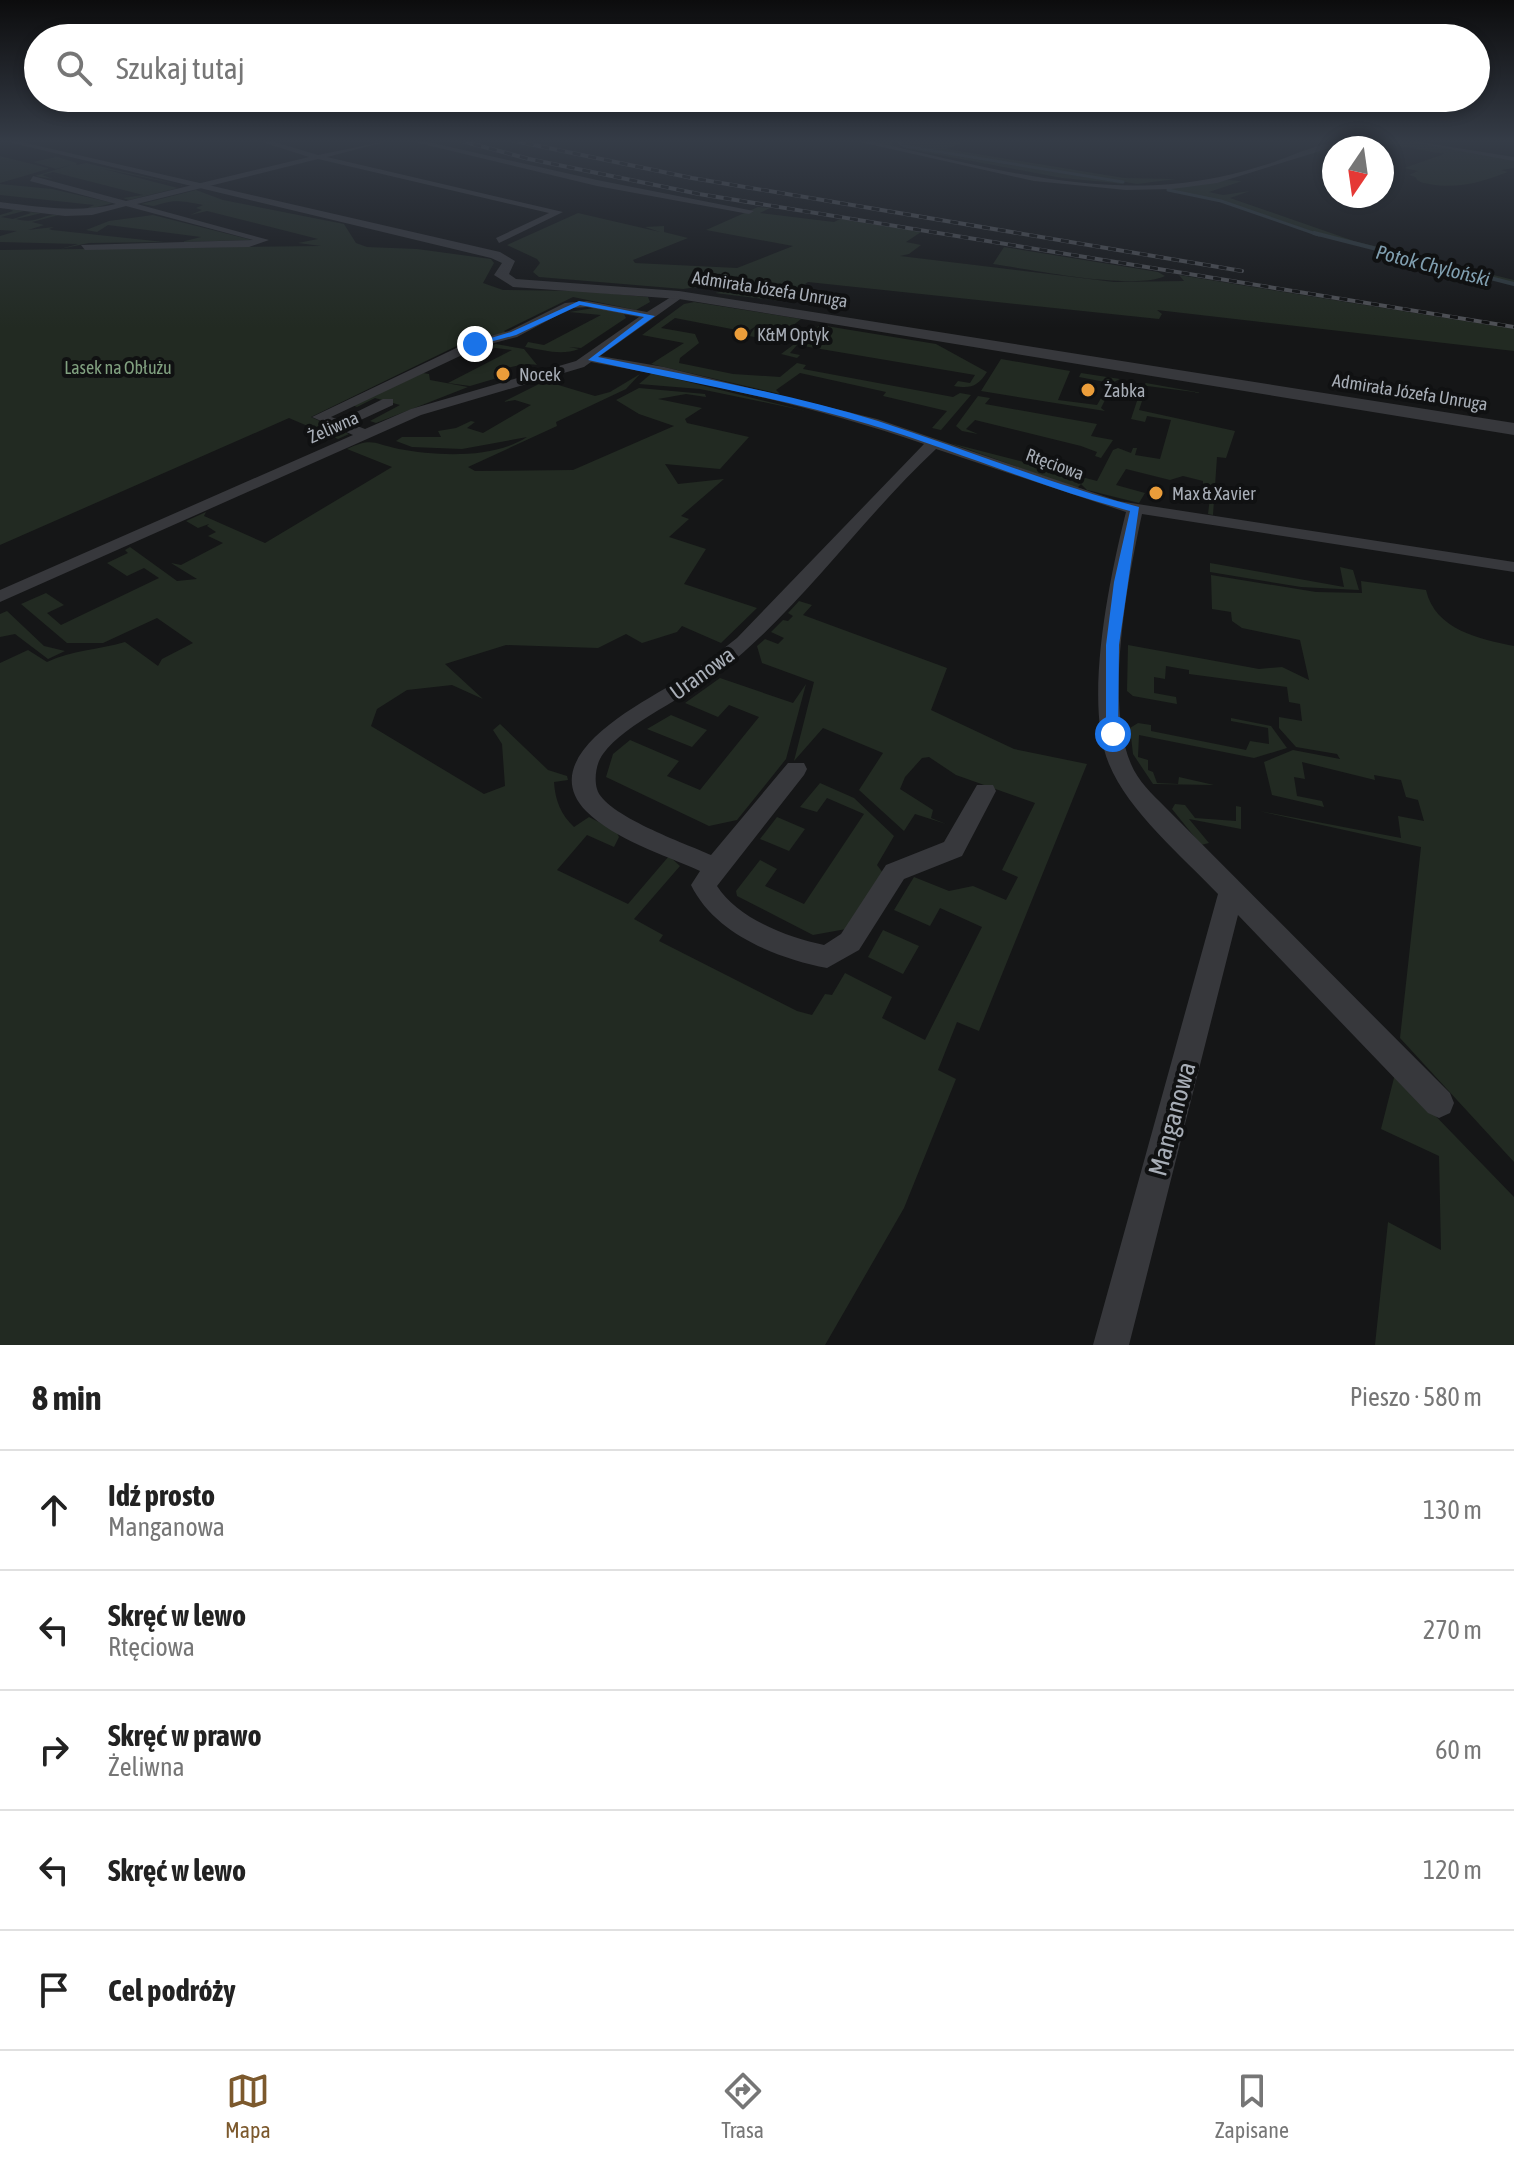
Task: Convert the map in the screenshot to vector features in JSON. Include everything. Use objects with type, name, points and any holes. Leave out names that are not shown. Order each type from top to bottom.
[{"type":"street","points":[[85,247],[249,244],[264,240],[121,203]]},
{"type":"street","points":[[0,205],[72,214],[131,203]]},
{"type":"street","name":"Admirała Józefa Unruga","points":[[271,203],[495,255],[508,261],[509,265],[501,275],[513,283],[679,295],[1514,429]]},
{"type":"street","points":[[499,240],[558,212],[519,203]]},
{"type":"street","points":[[704,203],[749,211]]},
{"type":"street","name":"Żeliwna","points":[[0,597],[440,403],[559,371],[591,358],[679,295]]},
{"type":"street","points":[[365,434],[319,417],[475,344],[513,334],[569,305],[587,304],[651,316]]},
{"type":"street","name":"Rtęciowa","points":[[591,358],[713,383],[935,442],[1093,498],[1135,509],[1514,567]]},
{"type":"street","points":[[340,425],[388,402]]},
{"type":"street","name":"Uranowa","points":[[715,867],[612,819],[593,805],[585,786],[593,750],[737,648],[935,442]]},
{"type":"street","points":[[1135,509],[1120,582],[1112,645],[1114,750],[1129,780],[1231,892],[1439,1103]]},
{"type":"street","points":[[796,769],[715,867],[704,885],[706,895],[715,906],[795,949],[827,957],[850,942],[895,872],[953,849],[985,791]]},
{"type":"street","name":"Manganowa","points":[[1111,1345],[1231,892]]},
{"type":"green space","points":[[73,203],[113,203],[81,211],[94,205]]},
{"type":"green space","name":"Lasek na Obłużu","points":[[146,203],[165,203],[153,206],[141,204]]},
{"type":"green space","name":"Lasek na Obłużu","points":[[189,203],[237,203],[344,224],[356,243],[367,247],[417,249],[491,259],[494,263],[483,283],[503,290],[581,291],[648,297],[650,302],[636,310],[573,297],[504,331],[507,333],[473,338],[311,417],[349,434],[338,439],[289,418],[0,545],[0,250],[321,246],[298,243],[318,239],[207,211],[190,215],[202,210],[196,208],[203,205]]},
{"type":"green space","points":[[1227,203],[1244,203],[1354,241],[1514,280],[1514,283],[1344,242]]},
{"type":"green space","points":[[758,207],[770,208],[760,213],[834,222],[840,219],[921,232],[906,242],[921,245],[909,254],[900,256],[1114,282],[1184,281],[1179,275],[1514,329],[1514,351],[1157,310],[1162,314],[1159,319],[808,282],[781,301],[715,293],[733,289],[775,296],[785,288],[737,282],[734,286],[727,283],[683,289],[539,277],[533,272],[540,263],[537,259],[507,245],[578,213],[660,232],[645,227],[664,226],[664,232],[688,238],[633,260],[635,263],[737,268],[793,246],[706,230]]},
{"type":"green space","points":[[10,209],[24,211],[1,217],[13,219],[31,213],[28,212],[42,213],[16,219],[29,221],[59,215],[32,222],[44,225],[28,230],[54,227],[49,229],[164,242],[89,243],[60,249],[78,244],[0,242],[0,236],[17,231],[0,230],[0,215],[13,211]]},
{"type":"green space","points":[[153,215],[252,240],[181,242],[201,237],[108,225],[97,232],[86,230],[109,221]]},
{"type":"green space","points":[[1004,247],[1158,272],[1165,276],[1151,280],[1107,280],[993,264]]},
{"type":"green space","points":[[694,302],[801,319],[787,330],[760,327],[776,331],[765,339],[749,336],[756,326],[747,332],[675,318],[661,328],[695,334],[699,343],[680,358],[679,363],[733,374],[780,377],[797,363],[806,365],[803,369],[953,397],[960,393],[971,395],[941,430],[932,428],[947,411],[883,396],[886,392],[800,373],[776,390],[780,394],[651,364],[684,343],[642,335],[684,304]]},
{"type":"green space","points":[[594,308],[624,314],[626,318],[581,348],[569,347],[579,349],[552,352],[525,347],[528,342],[544,345],[601,315],[569,312]]},
{"type":"green space","points":[[820,325],[936,344],[987,372],[974,385],[960,387],[954,386],[958,381],[970,383],[975,375],[797,345],[790,353],[800,355],[797,358],[781,354]]},
{"type":"green space","points":[[496,344],[524,349],[537,365],[504,369],[495,372],[504,376],[470,386],[448,383],[512,350],[487,347]]},
{"type":"green space","points":[[1001,359],[1070,371],[1058,400],[1097,405],[1110,383],[1079,377],[1081,373],[1120,379],[1114,382],[1101,408],[1105,411],[981,391]]},
{"type":"green space","points":[[423,373],[429,374],[430,380],[468,387],[376,423],[370,421],[400,405],[375,398],[357,407],[352,405]]},
{"type":"green space","points":[[652,373],[806,411],[700,389],[639,384]]},
{"type":"green space","points":[[640,374],[626,389],[556,422],[557,426],[468,467],[475,471],[573,470],[674,426],[639,414],[616,400],[639,388],[705,394],[706,397],[686,394],[658,399],[702,408],[685,419],[687,423],[749,437],[720,469],[665,464],[678,484],[724,479],[681,516],[689,519],[669,537],[706,549],[684,584],[757,608],[721,643],[682,626],[677,632],[642,643],[626,634],[598,648],[506,645],[445,664],[483,699],[452,685],[407,690],[377,709],[371,726],[484,794],[505,786],[502,744],[493,730],[500,724],[548,770],[567,776],[568,780],[554,782],[557,801],[574,827],[589,817],[616,831],[619,837],[614,847],[587,835],[557,870],[628,904],[669,856],[680,866],[634,919],[663,935],[659,941],[797,1011],[812,1015],[825,994],[832,995],[845,973],[892,997],[882,1018],[925,1040],[982,927],[940,908],[930,926],[894,910],[914,877],[949,891],[973,886],[1006,900],[1018,877],[1002,870],[1035,803],[956,775],[929,757],[922,758],[905,777],[900,789],[933,810],[931,818],[946,824],[915,814],[904,831],[859,790],[883,753],[823,728],[794,761],[814,682],[762,663],[757,646],[765,639],[778,644],[784,638],[771,632],[783,620],[788,621],[793,616],[788,613],[799,601],[812,605],[803,615],[947,668],[931,710],[1014,749],[1087,764],[979,1031],[957,1022],[938,1070],[956,1079],[904,1208],[825,1345],[0,1345],[0,663],[28,650],[47,662],[125,642],[158,666],[162,659],[193,643],[157,618],[103,643],[67,643],[21,604],[46,593],[64,605],[47,613],[61,625],[159,578],[144,568],[127,576],[107,563],[128,553],[125,550],[130,547],[177,581],[197,579],[171,563],[181,565],[223,543],[208,536],[216,532],[207,526],[209,524],[198,528],[186,521],[206,512],[204,516],[265,543],[392,467],[347,449],[368,442],[447,454],[498,449],[527,437],[462,449],[412,447],[396,441],[402,437],[441,437],[438,431],[471,421],[475,422],[467,428],[483,433],[531,405],[515,400],[503,402],[545,381],[595,396],[610,392]]},
{"type":"green space","points":[[1146,383],[1202,393],[1147,386],[1139,410],[1235,431],[1226,458],[1217,457],[1213,515],[1208,514],[1211,489],[1203,487],[1203,481],[1183,476],[1170,480],[1126,469],[1116,485],[1145,493],[1139,503],[1087,490],[1081,484],[1077,488],[950,443],[1097,481],[1113,450],[1118,448],[1131,453],[1133,448],[1137,448],[1135,455],[1160,459],[1171,420],[1147,416],[1145,422],[1131,419],[1142,386]]},
{"type":"green space","points":[[978,396],[990,398],[985,404],[1097,424],[1091,436],[1113,440],[1101,458],[1095,456],[1097,452],[1081,446],[975,420],[966,429],[978,434],[962,431],[956,426]]},
{"type":"green space","points":[[1210,563],[1344,587],[1340,567],[1353,570],[1359,590],[1301,587],[1210,572]]},
{"type":"green space","points":[[1211,575],[1316,592],[1362,593],[1361,581],[1426,590],[1431,604],[1449,623],[1474,636],[1514,646],[1514,1162],[1400,1038],[1421,847],[1259,811],[1401,838],[1398,816],[1424,821],[1418,800],[1406,797],[1401,780],[1374,775],[1375,780],[1302,762],[1305,779],[1294,777],[1297,796],[1322,801],[1324,807],[1272,795],[1264,762],[1293,750],[1340,759],[1337,754],[1296,747],[1279,728],[1279,717],[1302,721],[1300,704],[1289,702],[1287,687],[1189,674],[1189,670],[1166,666],[1165,679],[1154,677],[1154,693],[1176,697],[1177,704],[1133,696],[1127,691],[1128,645],[1259,669],[1282,667],[1309,680],[1300,640],[1242,628],[1232,621],[1231,612],[1212,609]]},
{"type":"green space","points":[[7,611],[44,646],[65,651],[48,659],[15,634],[0,637],[0,614]]},
{"type":"green space","points":[[720,678],[793,703],[806,684],[786,759],[737,820],[709,826],[606,777],[613,754],[630,740],[679,761],[667,776],[700,790],[759,717],[729,705],[718,717],[685,703]]},
{"type":"green space","points":[[671,715],[707,730],[692,747],[647,729]]},
{"type":"green space","points":[[1231,718],[1271,726],[1287,748],[1254,758],[1139,735],[1138,757],[1148,760],[1148,770],[1153,772],[1157,783],[1178,784],[1179,777],[1214,785],[1153,784],[1133,754],[1130,728],[1138,723],[1151,725],[1151,731],[1246,750],[1250,741],[1269,744],[1268,728],[1231,721]]},
{"type":"green space","points":[[820,783],[854,798],[894,836],[877,865],[883,873],[846,929],[813,935],[737,896],[736,891],[760,860],[777,869],[765,886],[804,904],[864,814],[827,798],[817,812],[800,807]]},
{"type":"green space","points":[[1175,804],[1185,805],[1195,818],[1236,821],[1236,806],[1241,807],[1241,829],[1189,819],[1209,843],[1201,845],[1172,809]]},
{"type":"green space","points":[[777,817],[805,829],[789,851],[760,839]]},
{"type":"green space","points":[[883,930],[919,946],[903,974],[868,957]]},
{"type":"green space","points":[[1395,1074],[1514,1197],[1514,1345],[1375,1345],[1388,1222],[1441,1250],[1439,1156],[1381,1129]]},
{"type":"waterway","name":"Potok Chyloński","points":[[1226,203],[1319,235]]},
{"type":"waterway","name":"Potok Chyloński","points":[[1314,233],[1514,284]]},
{"type":"railway","points":[[753,203],[1514,327]]},
{"type":"railway","points":[[838,203],[1242,271]]},
{"type":"place","name":"K&M Optyk","points":[[741,334]]},
{"type":"place","name":"Nocek","points":[[503,374]]},
{"type":"place","name":"Żabka","points":[[1088,390]]},
{"type":"place","name":"Max & Xavier","points":[[1156,493]]},
{"type":"route","points":[[475,344],[513,334],[569,305],[579,303],[651,316],[591,358],[664,371],[872,422],[1093,498],[1135,509],[1120,582],[1112,645],[1113,734]]}]
